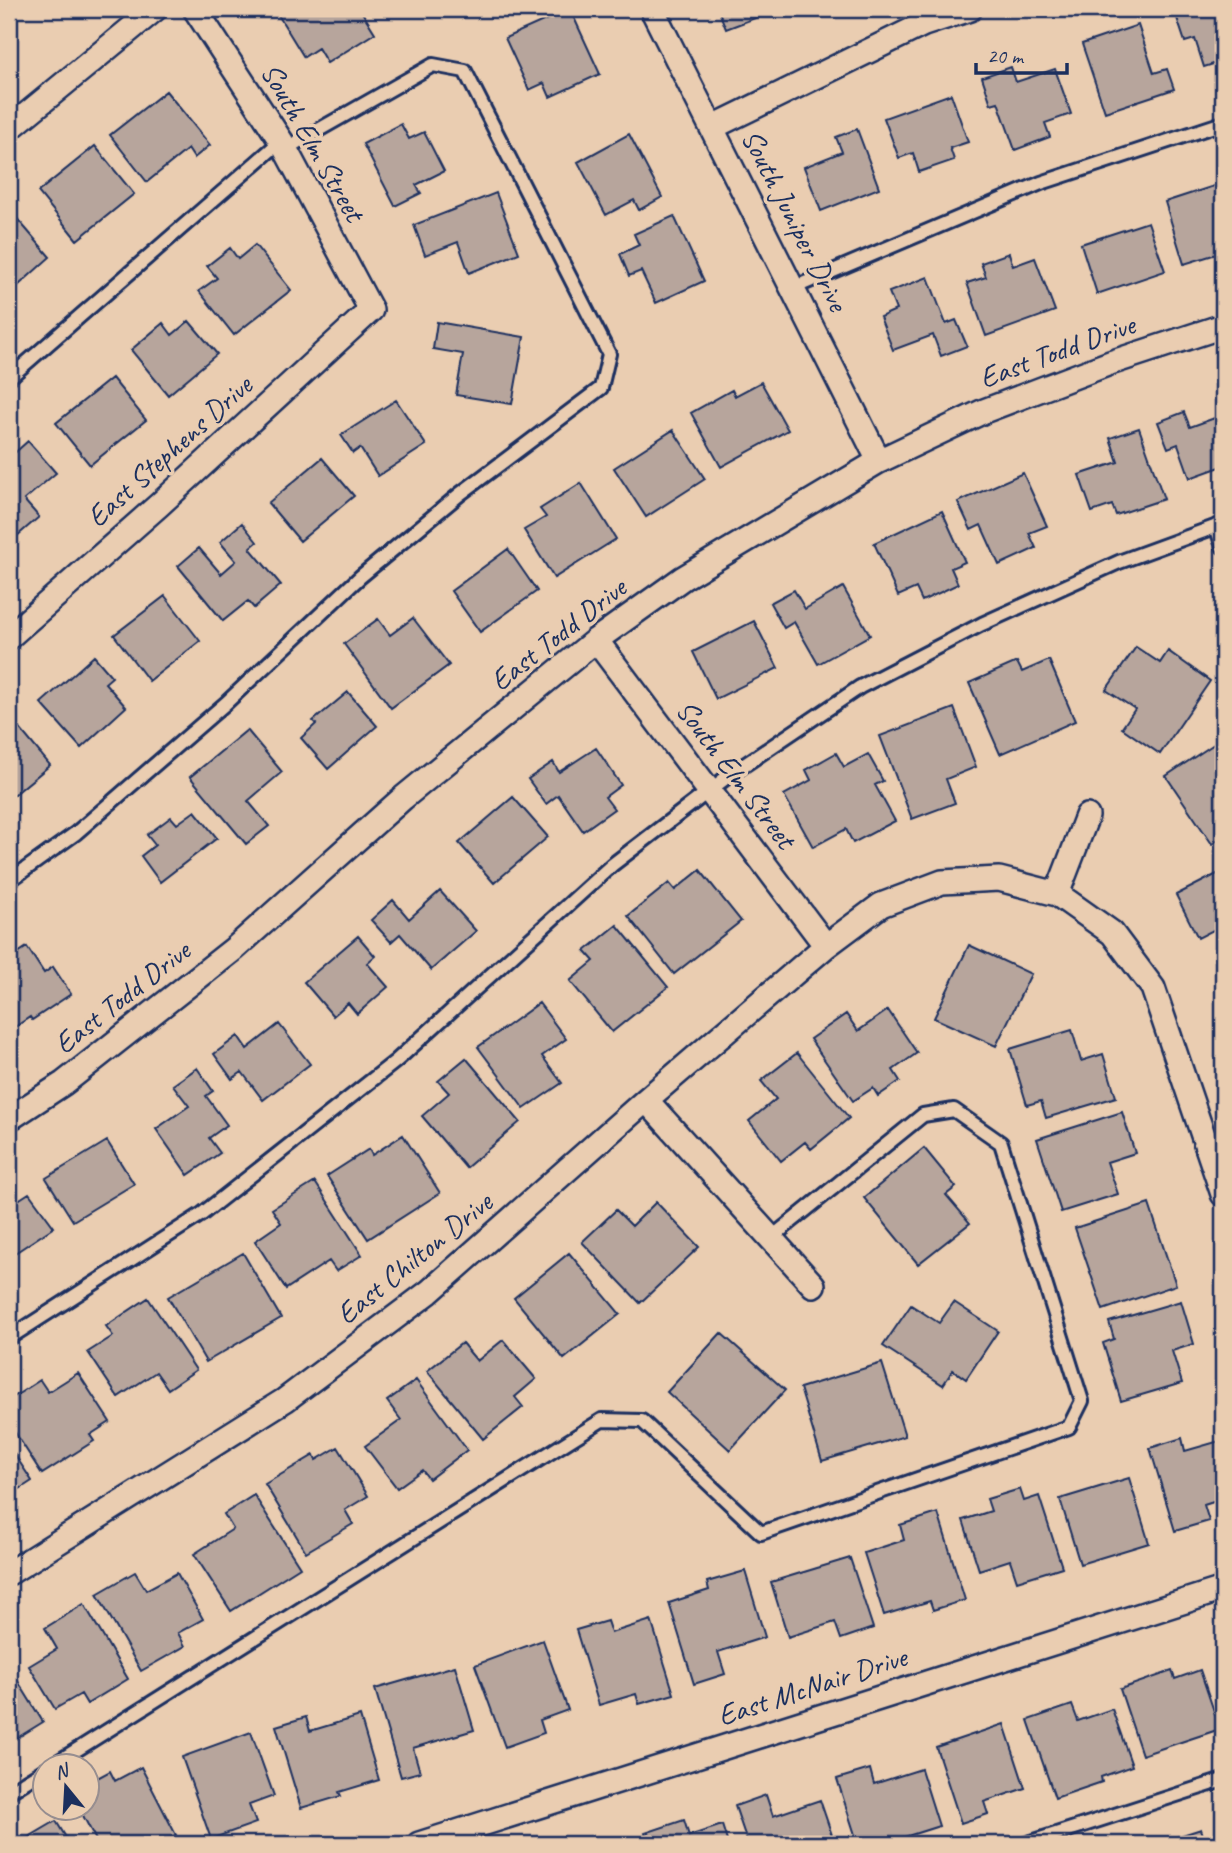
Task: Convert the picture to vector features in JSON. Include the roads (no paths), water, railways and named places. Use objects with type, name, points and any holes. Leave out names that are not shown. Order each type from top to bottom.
[{"type":"street","points":[[9,130],[155,9]]},
{"type":"street","name":"South Elm Street","points":[[195,9],[283,145],[370,310]]},
{"type":"street","name":"South Juniper Drive","points":[[652,9],[879,461]]},
{"type":"street","points":[[713,127],[924,24],[970,9]]},
{"type":"street","name":"East Stephens Drive","points":[[9,637],[159,505],[370,310]]},
{"type":"street","name":"East Todd Drive","points":[[9,1119],[64,1083],[234,948],[402,798],[596,640],[683,578],[879,461],[984,411],[1110,363],[1223,326]]},
{"type":"street","name":"South Elm Street","points":[[596,640],[826,946]]},
{"type":"street","points":[[1087,816],[1057,894],[1112,933],[1153,988],[1222,1184]]},
{"type":"street","name":"East Chilton Drive","points":[[9,1573],[285,1399],[429,1292],[646,1100],[826,946],[881,905],[943,882],[999,879],[1057,894]]},
{"type":"street","points":[[646,1100],[813,1285]]},
{"type":"street","name":"East McNair Drive","points":[[419,1844],[1223,1589]]},
{"type":"lane","points":[[9,378],[283,145],[433,65],[465,71],[608,354],[601,388],[460,494],[360,577],[226,703],[76,833],[9,881]]},
{"type":"lane","points":[[793,288],[1041,183],[1223,123]]},
{"type":"lane","points":[[9,1338],[202,1214],[385,1070],[612,865],[708,790],[860,687],[958,636],[1119,562],[1220,525],[1223,547]]},
{"type":"lane","points":[[73,1752],[602,1420],[642,1421],[761,1533],[1069,1427],[1082,1401],[1001,1143],[954,1110],[923,1115],[771,1238]]},
{"type":"lane","points":[[9,1792],[32,1778]]},
{"type":"lane","points":[[1025,1844],[1223,1780]]}]
